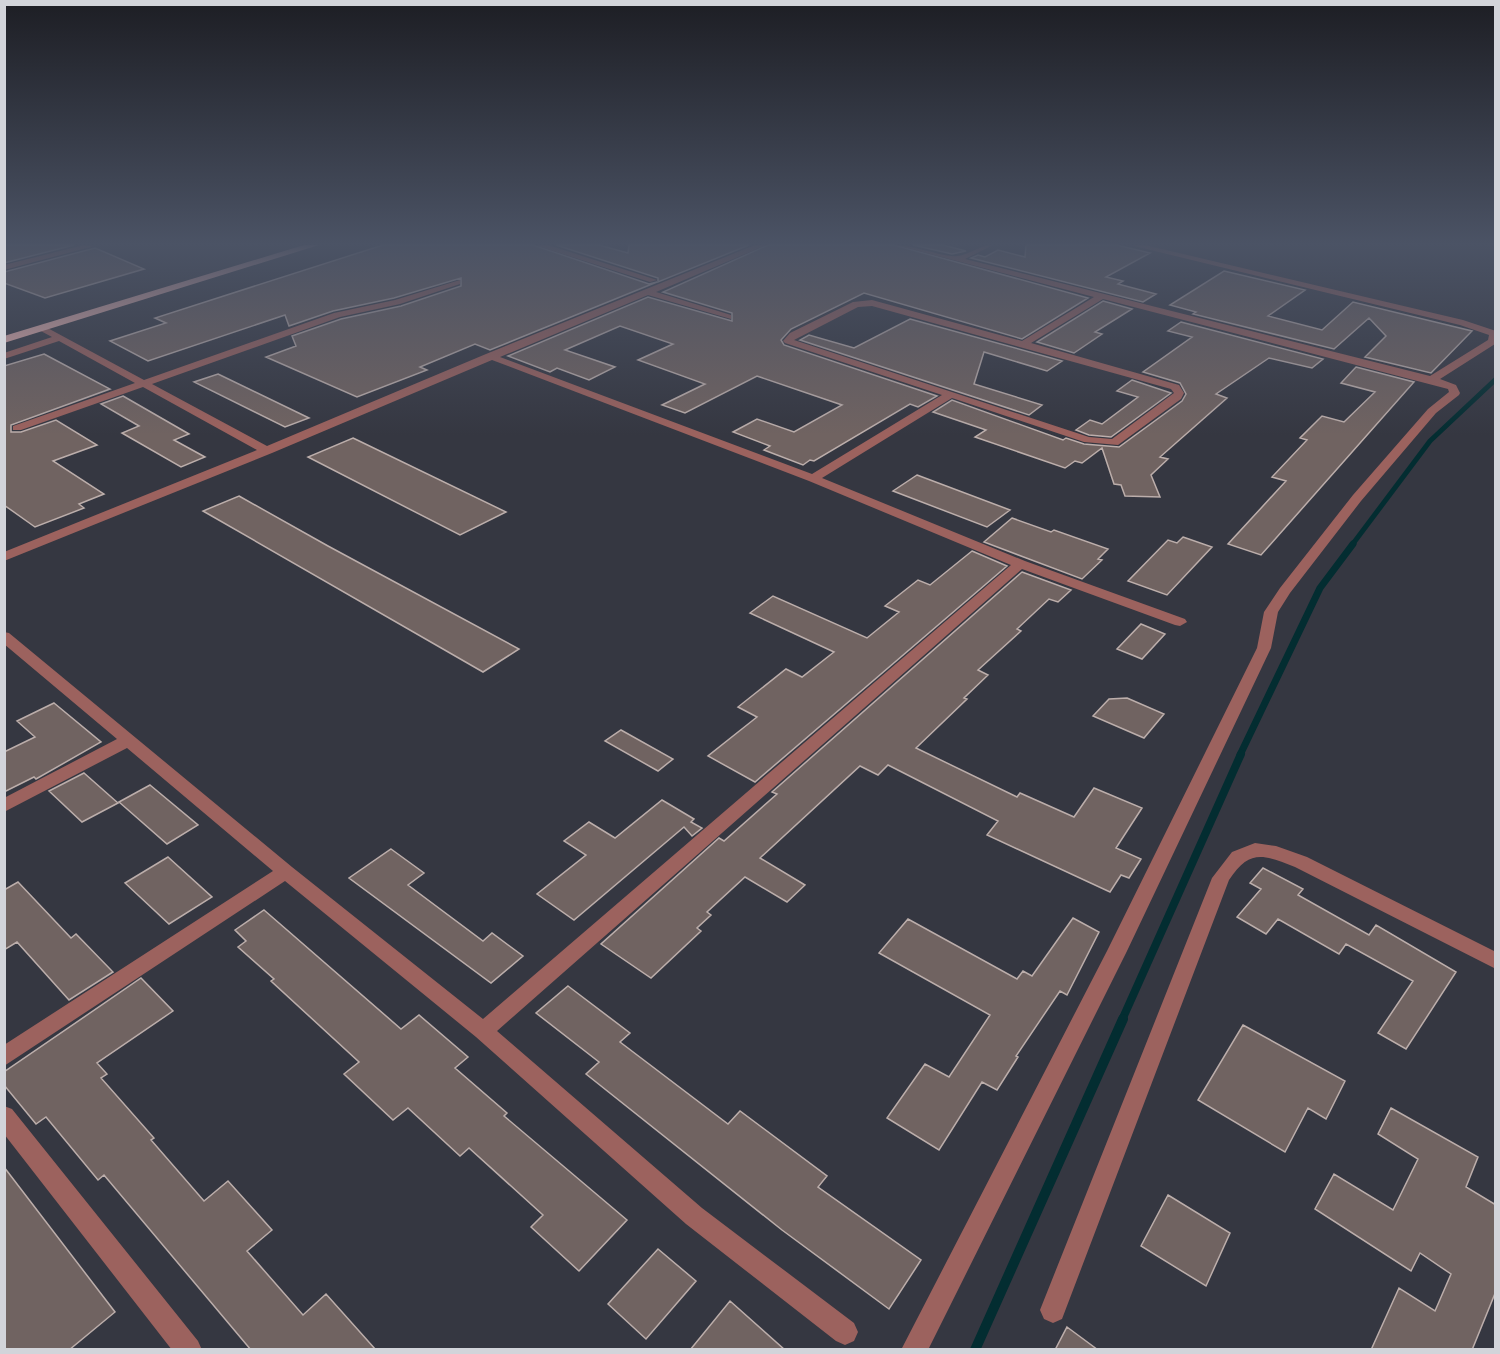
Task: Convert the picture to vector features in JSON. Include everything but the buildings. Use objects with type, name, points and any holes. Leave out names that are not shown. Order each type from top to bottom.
[{"type":"highway","points":[[4,331],[84,308]]},
{"type":"highway","points":[[4,340],[104,308]]},
{"type":"street","points":[[17,428],[337,315],[368,308]]},
{"type":"street","points":[[4,557],[268,451],[607,308]]},
{"type":"street","points":[[699,308],[728,317]]},
{"type":"street","points":[[848,308],[789,338],[788,341],[1104,444],[1121,440],[1179,393],[1175,387],[1163,382],[891,308]]},
{"type":"street","points":[[1023,344],[1082,308]]},
{"type":"street","points":[[914,1350],[1117,951],[1264,648],[1271,612],[1357,498],[1432,411],[1455,393],[1452,387],[1431,380],[1145,308]]},
{"type":"street","points":[[1403,308],[1453,320],[1493,333],[1496,337],[1492,342],[1431,380]]},
{"type":"street","points":[[42,328],[268,451]]},
{"type":"street","points":[[4,356],[60,338]]},
{"type":"street","points":[[489,356],[813,478],[1020,564],[1179,622]]},
{"type":"street","points":[[813,478],[950,395]]},
{"type":"street","points":[[483,1031],[1020,564]]},
{"type":"street","points":[[4,636],[286,872],[483,1031],[694,1216],[845,1332]]},
{"type":"street","points":[[4,806],[129,740]]},
{"type":"street","points":[[1053,1310],[1217,889],[1232,859],[1247,850],[1269,850],[1301,862],[1496,961]]},
{"type":"street","points":[[4,1057],[286,872]]},
{"type":"street","points":[[4,1116],[189,1350]]},
{"type":"waterway","points":[[1352,545],[1430,441],[1496,379]]},
{"type":"waterway","points":[[1240,755],[1320,588],[1353,544]]},
{"type":"waterway","points":[[1122,1020],[1241,754]]},
{"type":"waterway","points":[[975,1350],[1123,1019]]}]
